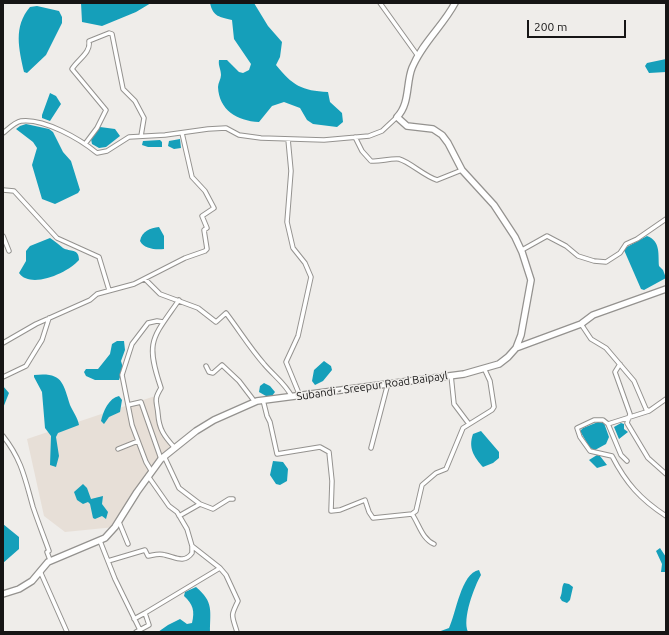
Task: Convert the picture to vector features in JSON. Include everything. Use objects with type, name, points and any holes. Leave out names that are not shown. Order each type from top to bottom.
[{"type":"street","points":[[380,3],[418,56]]},
{"type":"street","points":[[3,133],[21,121],[35,122],[68,132],[97,153],[107,151],[129,137],[226,128],[239,135],[261,138],[324,140],[369,136],[382,131],[397,117],[404,107],[411,69],[418,56],[446,18],[454,3]]},
{"type":"street","points":[[85,144],[97,128],[106,110],[72,68],[87,52],[90,47],[89,41],[109,33],[112,34],[123,88],[135,101],[144,118],[141,136]]},
{"type":"street","name":"Subandi - Sreepur Road Baipayl","points":[[3,594],[19,589],[32,581],[50,560],[105,538],[118,522],[162,458],[174,447],[214,420],[263,400],[451,375],[484,368],[499,364],[516,348],[521,336],[530,288],[529,274],[522,250],[494,205],[462,170],[448,142],[442,135],[433,129],[407,126],[397,117]]},
{"type":"street","points":[[3,343],[49,318],[90,300],[96,294],[134,284],[186,258],[206,251],[204,230],[207,228],[202,216],[214,208],[205,191],[192,177],[182,133]]},
{"type":"street","points":[[355,137],[362,150],[371,160],[379,162],[400,160],[424,175],[437,180],[462,170]]},
{"type":"street","points":[[288,139],[292,171],[287,222],[295,252],[305,263],[311,277],[298,336],[286,362],[300,396]]},
{"type":"street","points":[[3,190],[14,190],[57,238],[99,257],[109,290]]},
{"type":"street","points":[[522,250],[547,236],[566,246],[578,256],[594,261],[606,262],[620,253],[626,244],[637,240],[666,219]]},
{"type":"street","points":[[3,236],[9,251]]},
{"type":"street","points":[[145,279],[160,294],[198,308],[216,322],[226,313],[263,364],[278,381],[288,389],[292,397]]},
{"type":"street","points":[[516,348],[581,324],[593,315],[666,289]]},
{"type":"street","points":[[174,447],[162,433],[158,422],[155,396],[161,388],[151,347],[158,328],[178,300]]},
{"type":"street","points":[[3,377],[26,366],[42,340],[49,318]]},
{"type":"street","points":[[108,561],[145,550],[148,556],[164,555],[181,560],[189,557],[192,553],[192,546],[187,529],[179,516],[169,506],[150,474],[138,441],[128,405],[122,375],[132,344],[148,323],[157,321],[163,322]]},
{"type":"street","points":[[581,324],[591,339],[606,348],[634,381],[646,409],[649,411]]},
{"type":"street","points":[[620,364],[615,372],[630,414],[627,423],[641,447],[654,464],[666,474]]},
{"type":"street","points":[[206,366],[209,372],[213,373],[222,365],[239,381],[255,402]]},
{"type":"street","points":[[263,400],[270,422],[276,454],[320,446],[329,452],[332,481],[331,511],[340,510],[365,500],[369,512],[373,518],[412,514],[416,510],[422,485],[436,473],[446,469],[463,428],[492,410],[494,406],[490,381],[484,368]]},
{"type":"street","points":[[451,375],[454,404],[469,424]]},
{"type":"street","points":[[371,448],[388,383]]},
{"type":"street","points":[[608,424],[649,411],[666,399]]},
{"type":"street","points":[[128,405],[141,402],[162,458],[179,488],[200,504],[213,509],[229,499],[233,499]]},
{"type":"street","points":[[627,461],[621,455],[608,424],[603,420],[594,420],[577,428],[590,451],[612,456],[634,491],[649,505],[666,516]]},
{"type":"street","points":[[3,436],[18,459],[26,479],[30,498],[49,551],[47,552],[50,560]]},
{"type":"street","points":[[118,449],[138,441]]},
{"type":"street","points":[[179,516],[200,504]]},
{"type":"street","points":[[412,514],[421,532],[430,542],[434,544]]},
{"type":"street","points":[[118,522],[128,544]]},
{"type":"street","points":[[100,541],[140,631],[149,625],[145,613]]},
{"type":"street","points":[[192,546],[220,568],[226,575],[238,601],[233,609],[232,615],[237,632]]},
{"type":"street","points":[[134,618],[185,590],[220,568]]},
{"type":"street","points":[[40,571],[67,632]]},
{"type":"shaded area","points":[[155,396],[162,433],[174,447],[115,527],[65,532],[44,516],[27,439]]},
{"type":"water","points":[[81,3],[151,3],[136,12],[102,26],[82,22]]},
{"type":"water","points":[[210,3],[254,3],[268,26],[282,42],[280,57],[276,65],[287,78],[298,86],[311,90],[328,92],[330,102],[342,113],[343,122],[337,127],[313,124],[307,120],[300,108],[284,102],[272,106],[259,122],[243,119],[231,113],[222,102],[219,95],[218,86],[221,78],[221,71],[219,60],[227,60],[239,72],[243,73],[249,70],[251,64],[234,39],[232,20],[215,14]]},
{"type":"water","points":[[37,6],[59,11],[62,17],[62,23],[46,55],[27,73],[24,72],[20,55],[19,30],[21,22],[30,7]]},
{"type":"water","points":[[666,59],[666,72],[649,73],[645,66],[647,63]]},
{"type":"water","points":[[50,93],[56,96],[61,104],[50,121],[42,118],[42,115]]},
{"type":"water","points":[[26,124],[49,129],[53,132],[63,152],[71,161],[80,190],[78,193],[55,204],[42,199],[32,165],[37,148],[33,142],[16,129]]},
{"type":"water","points":[[100,127],[115,129],[120,136],[106,147],[99,148],[92,144],[91,139]]},
{"type":"water","points":[[180,139],[181,148],[174,149],[168,146],[169,141]]},
{"type":"water","points":[[160,140],[162,142],[162,147],[148,147],[142,145],[143,141]]},
{"type":"water","points":[[159,227],[164,236],[164,249],[144,246],[140,241],[145,232]]},
{"type":"water","points":[[647,236],[655,241],[657,245],[659,266],[663,270],[666,278],[644,290],[641,289],[624,250]]},
{"type":"water","points":[[50,238],[63,248],[76,252],[79,256],[79,260],[74,265],[59,274],[41,280],[25,278],[19,273],[26,261],[26,251],[30,246]]},
{"type":"water","points":[[117,341],[124,341],[125,350],[121,361],[123,368],[119,380],[95,380],[86,376],[84,372],[86,369],[98,369],[110,354],[112,344]]},
{"type":"water","points":[[324,361],[331,366],[332,370],[323,381],[315,385],[312,381],[314,370]]},
{"type":"water","points":[[34,375],[50,375],[60,380],[70,405],[77,417],[79,425],[58,433],[56,437],[59,456],[56,467],[50,465],[51,436],[45,428],[42,392]]},
{"type":"water","points":[[264,383],[270,386],[275,392],[272,396],[266,396],[259,392],[260,386]]},
{"type":"water","points":[[3,386],[9,393],[3,408]]},
{"type":"water","points":[[119,396],[122,400],[120,412],[109,417],[104,424],[101,421],[105,409],[112,399]]},
{"type":"water","points":[[598,422],[604,423],[609,437],[606,444],[595,450],[590,448],[580,431],[583,428]]},
{"type":"water","points":[[621,423],[624,424],[624,429],[628,432],[619,439],[614,427]]},
{"type":"water","points":[[481,431],[499,452],[499,458],[493,463],[483,467],[477,460],[471,444],[473,434]]},
{"type":"water","points":[[597,455],[600,456],[607,465],[597,468],[589,460]]},
{"type":"water","points":[[273,461],[283,462],[288,469],[287,481],[280,485],[276,484],[270,475]]},
{"type":"water","points":[[83,484],[87,488],[91,499],[103,496],[102,504],[108,512],[106,519],[102,516],[95,519],[93,518],[90,504],[88,502],[83,504],[77,500],[74,492]]},
{"type":"water","points":[[3,524],[19,537],[19,549],[3,563]]},
{"type":"water","points":[[660,548],[666,557],[666,572],[661,572],[662,564],[656,551]]},
{"type":"water","points":[[479,570],[481,575],[472,595],[468,611],[468,632],[438,632],[449,628],[463,586],[473,573]]},
{"type":"water","points":[[564,583],[573,587],[570,600],[567,603],[562,601],[560,598]]},
{"type":"water","points":[[196,587],[206,597],[210,607],[210,632],[158,632],[180,619],[187,624],[192,623],[192,608],[184,596],[185,592]]}]
